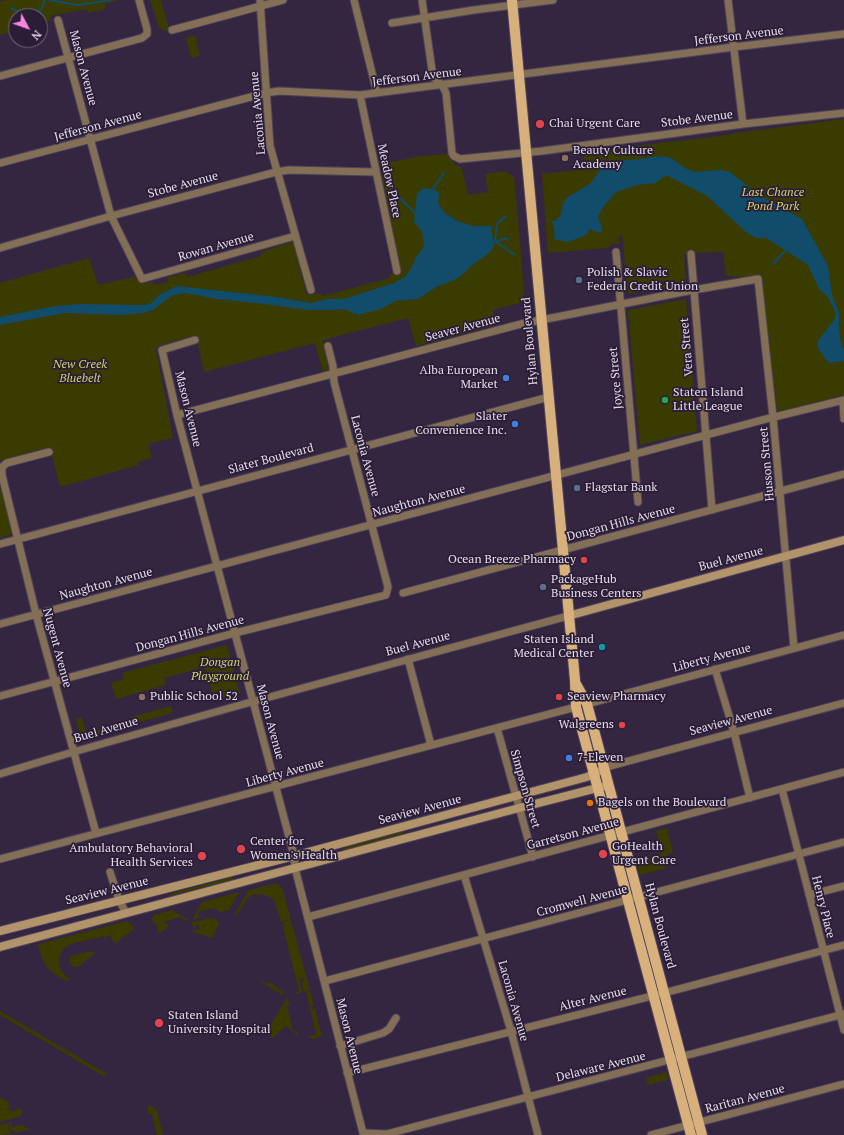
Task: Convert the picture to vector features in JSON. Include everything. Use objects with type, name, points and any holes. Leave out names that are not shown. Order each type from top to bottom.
[{"type":"main road","name":"Hylan Boulevard","points":[[512,2],[576,707],[628,901],[659,994]]},
{"type":"main road","name":"Hylan Boulevard","points":[[574,680],[587,704],[622,833],[639,898],[659,994],[693,1128],[702,1135]]},
{"type":"street","points":[[0,76],[142,38],[147,34],[147,29],[140,0]]},
{"type":"street","points":[[172,30],[261,3],[283,0]]},
{"type":"street","points":[[354,0],[377,93]]},
{"type":"street","points":[[422,0],[433,77],[442,85]]},
{"type":"street","points":[[392,23],[424,19],[512,2],[553,0]]},
{"type":"street","points":[[728,0],[743,124]]},
{"type":"street","name":"Laconia Avenue","points":[[261,3],[270,146],[276,172],[311,290]]},
{"type":"street","name":"Mason Avenue","points":[[58,20],[112,216],[142,279]]},
{"type":"street","name":"Jefferson Avenue","points":[[0,163],[266,93],[279,91],[360,95],[844,34]]},
{"type":"street","name":"Stobe Avenue","points":[[442,85],[446,93],[452,152],[454,156],[464,160],[743,124],[844,114]]},
{"type":"street","name":"Meadow Place","points":[[360,95],[397,271]]},
{"type":"street","name":"Stobe Avenue","points":[[0,248],[276,172],[289,170],[375,172]]},
{"type":"street","name":"Rowan Avenue","points":[[142,279],[295,236]]},
{"type":"street","name":"Joyce Street","points":[[616,252],[638,502]]},
{"type":"street","name":"Vera Street","points":[[691,254],[712,510]]},
{"type":"street","name":"Seaver Avenue","points":[[177,415],[542,320],[693,290],[758,279]]},
{"type":"street","name":"Husson Street","points":[[758,279],[773,417],[794,648]]},
{"type":"street","name":"Mason Avenue","points":[[195,340],[162,350],[197,491],[277,786],[294,856],[295,868],[363,1133]]},
{"type":"street","name":"Laconia Avenue","points":[[328,346],[333,366],[334,382],[388,587],[386,595]]},
{"type":"street","name":"Slater Boulevard","points":[[0,544],[548,397]]},
{"type":"street","points":[[843,400],[844,419]]},
{"type":"street","name":"Naughton Avenue","points":[[0,624],[773,417],[843,400]]},
{"type":"street","name":"Nugent Avenue","points":[[49,452],[7,463],[2,467],[2,475],[36,614],[96,833]]},
{"type":"street","name":"Dongan Hills Avenue","points":[[403,593],[844,474]]},
{"type":"street","name":"Buel Avenue","points":[[0,774],[253,701],[844,540]]},
{"type":"street","name":"Dongan Hills Avenue","points":[[0,696],[235,633],[386,595]]},
{"type":"street","name":"Liberty Avenue","points":[[587,704],[844,635]]},
{"type":"street","points":[[408,659],[431,745]]},
{"type":"street","points":[[715,669],[734,732],[750,798]]},
{"type":"street","name":"Seaview Avenue","points":[[0,931],[294,856],[587,777],[610,766],[844,703]]},
{"type":"street","name":"Liberty Avenue","points":[[0,859],[576,707]]},
{"type":"street","name":"Simpson Street","points":[[497,728],[533,857]]},
{"type":"street","name":"Garretson Avenue","points":[[308,916],[533,857],[844,772]]},
{"type":"street","name":"Seaview Avenue","points":[[0,947],[609,785]]},
{"type":"street","name":"Henry Place","points":[[782,789],[823,950],[842,1015],[844,1030]]},
{"type":"street","name":"Cromwell Avenue","points":[[325,981],[844,842]]},
{"type":"street","points":[[110,872],[119,900],[126,913]]},
{"type":"street","name":"Laconia Avenue","points":[[464,875],[511,1031],[538,1135]]},
{"type":"street","points":[[809,895],[844,886]]},
{"type":"street","name":"Alter Avenue","points":[[347,1073],[659,994],[844,945]]},
{"type":"street","name":"Delaware Avenue","points":[[363,1133],[387,1134],[842,1015]]},
{"type":"street","points":[[340,1046],[383,1033],[388,1030],[396,1018]]},
{"type":"street","name":"Raritan Avenue","points":[[651,1135],[693,1128],[844,1084]]},
{"type":"green space","points":[[6,0],[119,0],[105,4],[106,9],[88,13],[87,9],[50,16],[51,20],[48,21],[48,8],[8,8],[8,32],[0,35],[0,2]]},
{"type":"green space","points":[[150,0],[161,0],[169,29],[164,31],[159,27]]},
{"type":"green space","points":[[195,35],[200,56],[191,58],[186,38]]},
{"type":"green space","name":"Last Chance Pond Park","points":[[844,119],[844,395],[783,412],[777,410],[761,275],[744,277],[726,276],[723,252],[684,254],[686,284],[628,294],[622,234],[618,237],[620,244],[616,244],[614,242],[608,248],[548,253],[542,174],[585,169],[583,152]]},
{"type":"green space","name":"New Creek Bluebelt","points":[[448,154],[455,165],[460,166],[462,169],[468,195],[488,192],[485,174],[505,171],[514,177],[524,302],[493,310],[496,325],[416,346],[408,318],[330,338],[323,341],[331,368],[323,372],[315,343],[204,372],[196,335],[157,346],[156,349],[173,438],[148,444],[152,458],[138,462],[139,465],[60,487],[50,447],[0,461],[0,283],[89,258],[98,285],[133,277],[141,281],[143,284],[153,282],[155,285],[168,282],[168,277],[185,273],[187,277],[261,256],[261,252],[292,242],[295,247],[306,292],[309,295],[322,293],[322,296],[390,278],[389,274],[399,272],[400,268],[380,166],[382,164],[421,156]]},
{"type":"green space","name":"Staten Island Little League","points":[[686,299],[697,431],[640,445],[628,310]]},
{"type":"green space","points":[[0,482],[12,532],[10,535],[0,538]]},
{"type":"green space","name":"Dongan Playground","points":[[227,645],[240,694],[215,701],[205,667],[164,678],[166,685],[116,699],[111,683],[124,679],[122,673]]},
{"type":"green space","points":[[171,706],[173,713],[122,727],[122,725],[132,722],[131,717]]},
{"type":"green space","points":[[82,717],[86,733],[110,726],[111,730],[81,739],[76,719]]},
{"type":"green space","points":[[667,828],[673,853],[668,854],[668,857],[664,859],[666,868],[640,875],[636,860],[662,853],[656,831]]},
{"type":"green space","points":[[402,831],[403,834],[393,839],[343,852],[342,849],[354,844]]},
{"type":"green space","points":[[232,877],[233,880],[165,897],[175,892]]},
{"type":"green space","points":[[277,884],[282,888],[291,919],[281,922],[275,902],[270,897],[262,894],[253,895],[248,898],[236,916],[234,915],[249,890]]},
{"type":"green space","points":[[239,892],[229,910],[220,912],[214,908],[198,912],[201,917],[192,920],[202,902]]},
{"type":"green space","points":[[172,910],[189,920],[187,921],[180,917],[164,922],[169,926],[162,932],[157,932],[158,928],[151,918],[154,917],[153,915]]},
{"type":"green space","points":[[211,918],[216,919],[219,923],[212,938],[193,932],[193,930],[200,929],[199,925],[193,928],[192,922]]},
{"type":"green space","points":[[291,920],[310,990],[304,992],[301,982],[305,981],[303,978],[299,980],[302,992],[297,994],[296,992],[299,991],[282,923]]},
{"type":"green space","points":[[127,921],[135,928],[115,944],[109,935],[106,936],[107,940],[105,940],[104,936],[71,944],[64,948],[59,957],[59,966],[63,974],[71,980],[66,981],[53,973],[46,966],[42,958],[38,946],[39,944]]},
{"type":"green space","points":[[92,951],[94,953],[93,955],[78,967],[73,967],[70,964],[69,960],[71,956]]},
{"type":"green space","points":[[262,981],[267,984],[269,982],[287,996],[283,993],[282,995],[261,982]]},
{"type":"green space","points":[[310,991],[314,1006],[311,1007],[312,1009],[315,1009],[322,1036],[314,1039],[307,1037],[316,1034],[306,992]]},
{"type":"green space","points":[[287,996],[290,1005],[287,1006],[293,1031],[297,1032],[298,1036],[286,1026],[273,1038],[266,1033]]},
{"type":"green space","points":[[0,1011],[107,1074],[105,1077],[0,1015]]},
{"type":"green space","points":[[667,1072],[668,1080],[648,1085],[646,1078]]},
{"type":"green space","points":[[0,1097],[10,1103],[8,1109],[14,1112],[17,1108],[22,1110],[21,1116],[0,1122]]},
{"type":"green space","points":[[149,1105],[157,1110],[163,1135],[157,1135],[152,1114],[149,1114],[147,1108]]},
{"type":"green space","points":[[67,1120],[11,1134],[0,1135],[0,1125],[8,1123],[10,1133],[15,1132],[14,1130],[11,1131],[9,1122],[11,1122],[12,1127],[21,1125],[30,1129]]},
{"type":"water","points":[[659,156],[671,158],[685,168],[695,172],[721,170],[730,172],[757,194],[802,219],[828,266],[832,295],[839,313],[839,330],[842,348],[844,348],[844,361],[831,363],[826,360],[818,348],[818,341],[834,320],[836,314],[828,297],[819,289],[808,265],[766,238],[756,238],[746,232],[707,196],[668,176],[663,177],[656,183],[637,185],[616,192],[598,216],[602,228],[600,233],[589,229],[588,233],[584,236],[568,242],[553,239],[555,236],[554,226],[551,221],[555,221],[561,215],[562,207],[566,198],[590,184],[603,166],[609,162]]},
{"type":"water","points":[[423,188],[436,190],[439,194],[438,203],[444,212],[457,221],[473,226],[491,226],[494,247],[488,254],[471,266],[461,276],[438,286],[418,299],[395,301],[381,309],[358,315],[344,309],[308,310],[217,299],[185,293],[171,296],[153,310],[143,313],[121,315],[65,313],[0,325],[0,317],[56,306],[81,304],[150,304],[159,295],[177,286],[277,297],[310,303],[328,299],[344,299],[394,283],[405,277],[412,267],[416,257],[424,247],[422,231],[414,222],[417,194]]},
{"type":"waterway","points":[[42,8],[45,0]]},
{"type":"waterway","points":[[49,0],[78,5],[111,0]]},
{"type":"waterway","points":[[432,190],[444,173]]},
{"type":"waterway","points":[[392,187],[397,195],[416,214]]},
{"type":"waterway","points":[[506,217],[497,224],[495,241],[515,255]]},
{"type":"waterway","points":[[491,243],[508,238]]},
{"type":"waterway","points":[[773,264],[785,251]]},
{"type":"place","name":"Chai Urgent Care","points":[[540,124]]},
{"type":"place","name":"Beauty Culture Academy","points":[[565,158]]},
{"type":"place","name":"Polish & Slavic Federal Credit Union","points":[[579,280]]},
{"type":"place","name":"Alba European Market","points":[[506,378]]},
{"type":"place","name":"Staten Island Little League","points":[[665,400]]},
{"type":"place","name":"Slater Convenience Inc.","points":[[515,424]]},
{"type":"place","name":"Flagstar Bank","points":[[577,488]]},
{"type":"place","name":"Ocean Breeze Pharmacy","points":[[584,560]]},
{"type":"place","name":"PackageHub Business Centers","points":[[543,587]]},
{"type":"place","name":"Staten Island Medical Center","points":[[602,647]]},
{"type":"place","name":"Public School 52","points":[[142,697]]},
{"type":"place","name":"Seaview Pharmacy","points":[[559,697]]},
{"type":"place","name":"Walgreens","points":[[622,725]]},
{"type":"place","name":"7-Eleven","points":[[569,758]]},
{"type":"place","name":"Bagels on the Boulevard","points":[[590,803]]},
{"type":"place","name":"Center for Women's Health","points":[[241,849]]},
{"type":"place","name":"GoHealth Urgent Care","points":[[603,854]]},
{"type":"place","name":"Ambulatory Behavioral Health Services","points":[[202,856]]},
{"type":"place","name":"Staten Island University Hospital","points":[[159,1023]]}]
